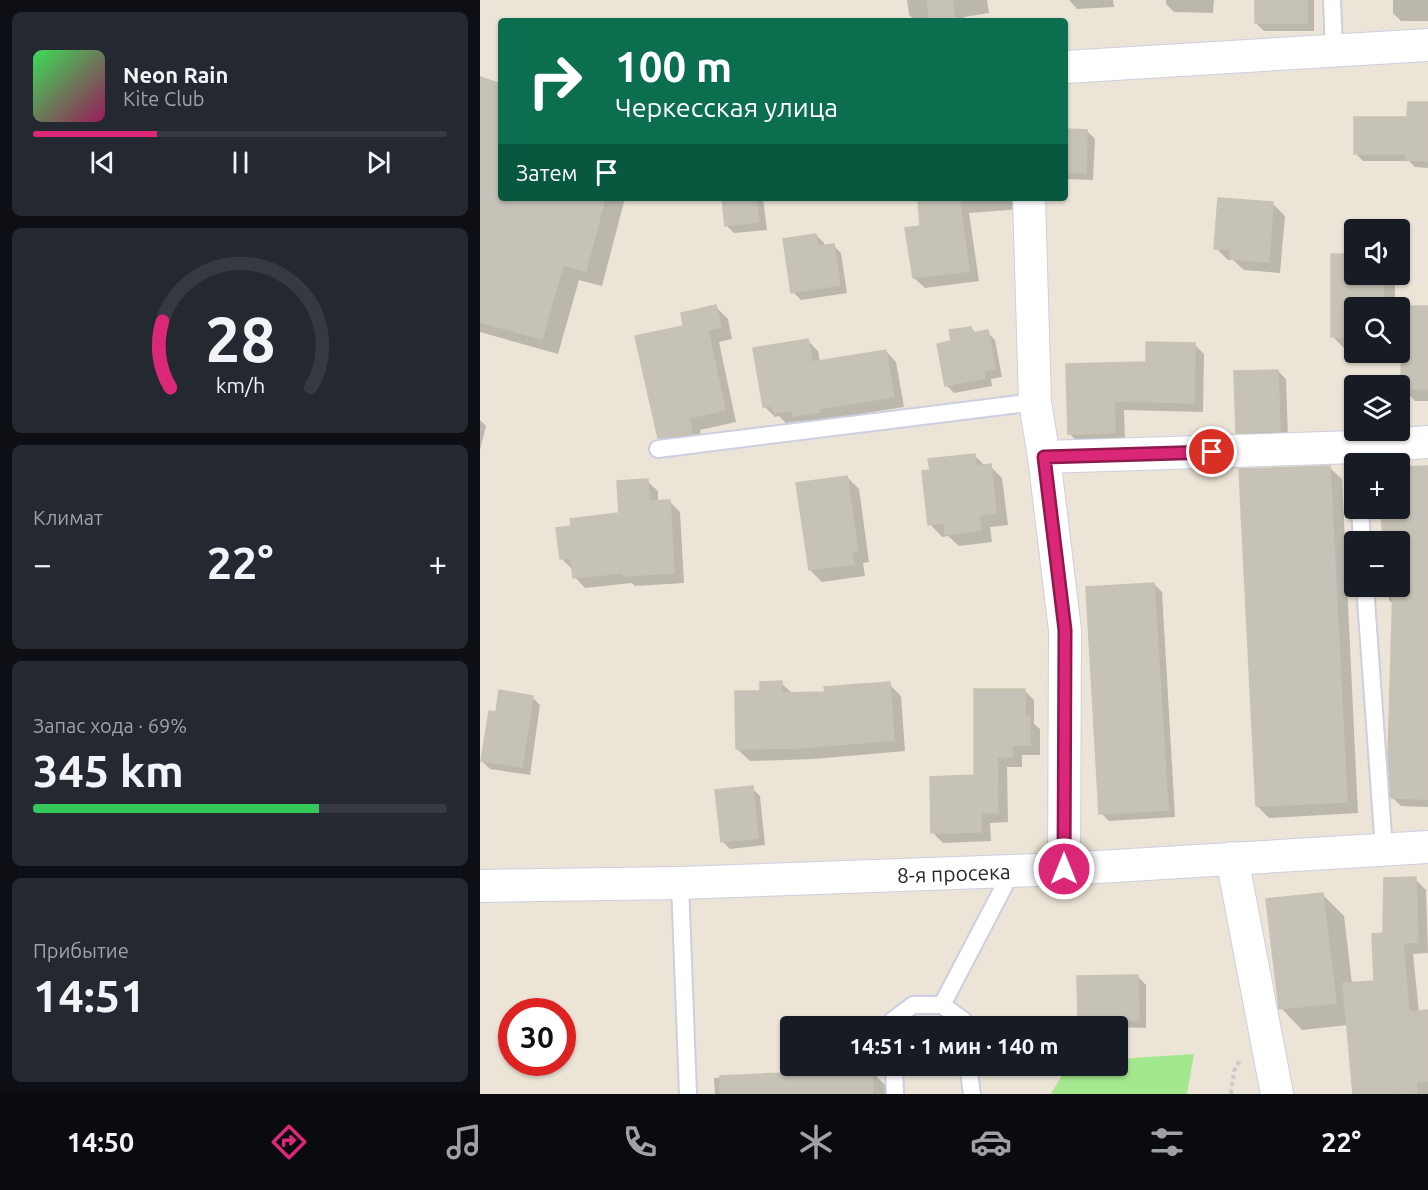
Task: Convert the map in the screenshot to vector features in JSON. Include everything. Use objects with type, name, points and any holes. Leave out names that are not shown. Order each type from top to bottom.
[{"type":"street","points":[[1068,67],[1428,45]]},
{"type":"street","points":[[1029,201],[1035,402],[1065,630],[1064,869]]},
{"type":"street","points":[[1367,453],[1428,442]]},
{"type":"street","points":[[1044,457],[1344,455]]},
{"type":"street","name":"8-я просека","points":[[480,886],[680,883],[1064,869],[1428,848]]},
{"type":"street","points":[[1232,858],[1276,1094]]},
{"type":"lane","points":[[1332,0],[1334,50]]},
{"type":"lane","points":[[658,449],[1035,402]]},
{"type":"lane","points":[[1366,597],[1384,849]]},
{"type":"lane","points":[[942,1005],[1012,871]]},
{"type":"lane","points":[[680,883],[688,1094]]},
{"type":"lane","points":[[899,1016],[913,1005],[942,1005],[957,1016]]},
{"type":"lane","points":[[894,1076],[895,1094]]},
{"type":"lane","points":[[970,1076],[972,1094]]},
{"type":"green space","points":[[1194,1054],[1187,1094],[1051,1094],[1062,1076],[1128,1076],[1128,1058]]},
{"type":"building","points":[[927,0],[952,0],[955,18],[930,18]]},
{"type":"building","points":[[1255,0],[1307,0],[1307,23],[1255,23]]},
{"type":"building","points":[[480,77],[498,83],[498,201],[604,201],[586,271],[563,265],[542,339],[480,322]]},
{"type":"building","points":[[1408,102],[1428,102],[1428,161],[1406,160],[1406,154],[1354,154],[1354,117],[1407,117]]},
{"type":"building","points":[[1068,129],[1087,130],[1086,173],[1068,172]]},
{"type":"building","points":[[1218,198],[1273,202],[1269,262],[1230,259],[1230,249],[1214,249]]},
{"type":"building","points":[[722,201],[756,201],[759,222],[725,226]]},
{"type":"building","points":[[918,201],[959,201],[969,271],[913,278],[905,228],[920,226]]},
{"type":"building","points":[[816,234],[818,246],[834,244],[840,285],[791,293],[783,239]]},
{"type":"building","points":[[1331,254],[1344,254],[1344,285],[1383,285],[1383,297],[1344,297],[1344,337],[1331,337]]},
{"type":"building","points":[[716,305],[721,327],[708,330],[725,410],[689,418],[692,433],[658,438],[635,336],[683,326],[681,313]]},
{"type":"building","points":[[1410,306],[1428,306],[1428,389],[1410,389],[1410,375],[1401,375],[1401,363],[1410,363]]},
{"type":"building","points":[[971,327],[973,333],[988,330],[995,369],[984,371],[985,378],[945,386],[937,344],[951,341],[949,330]]},
{"type":"building","points":[[808,339],[812,362],[886,350],[894,397],[819,409],[820,412],[793,416],[792,410],[774,413],[772,406],[763,407],[753,348]]},
{"type":"building","points":[[1146,342],[1195,343],[1194,403],[1114,401],[1115,433],[1068,434],[1066,364],[1146,362]]},
{"type":"building","points":[[1278,370],[1280,431],[1236,433],[1234,371]]},
{"type":"building","points":[[975,454],[976,466],[991,464],[996,513],[979,515],[981,530],[945,535],[944,523],[928,525],[922,471],[930,470],[928,459]]},
{"type":"building","points":[[1330,466],[1347,802],[1256,806],[1239,469]]},
{"type":"building","points":[[1428,466],[1428,799],[1391,798],[1388,757],[1393,597],[1410,597],[1410,531],[1382,531],[1382,519],[1410,519],[1410,467]]},
{"type":"building","points":[[847,476],[858,551],[852,552],[854,564],[809,570],[796,483]]},
{"type":"building","points":[[648,479],[649,501],[670,500],[674,573],[623,576],[623,573],[573,578],[571,558],[560,559],[556,528],[571,526],[570,519],[619,513],[617,481]]},
{"type":"building","points":[[1154,583],[1168,810],[1099,814],[1086,587]]},
{"type":"building","points":[[782,681],[782,693],[825,692],[824,687],[890,682],[894,740],[801,748],[736,749],[735,691],[760,691],[760,682]]},
{"type":"building","points":[[974,689],[1025,689],[1025,717],[1030,717],[1030,745],[1012,745],[1012,757],[997,757],[998,812],[981,813],[981,832],[931,833],[930,777],[974,775]]},
{"type":"building","points":[[499,690],[533,696],[522,767],[481,761],[489,711],[496,712]]},
{"type":"building","points":[[753,786],[758,838],[721,842],[715,790]]},
{"type":"building","points":[[1416,877],[1418,942],[1403,943],[1409,1012],[1428,1010],[1428,1081],[1416,1082],[1417,1093],[1353,1094],[1343,983],[1374,981],[1372,934],[1383,933],[1384,878]]},
{"type":"building","points":[[1323,893],[1336,1003],[1279,1009],[1266,899]]},
{"type":"building","points":[[1138,975],[1139,1020],[1128,1020],[1128,1016],[1078,1016],[1077,976]]},
{"type":"building","points":[[780,1073],[780,1076],[872,1076],[873,1094],[720,1094],[720,1076]]},
{"type":"route","points":[[1064,869],[1065,630],[1044,457],[1212,452]]}]
